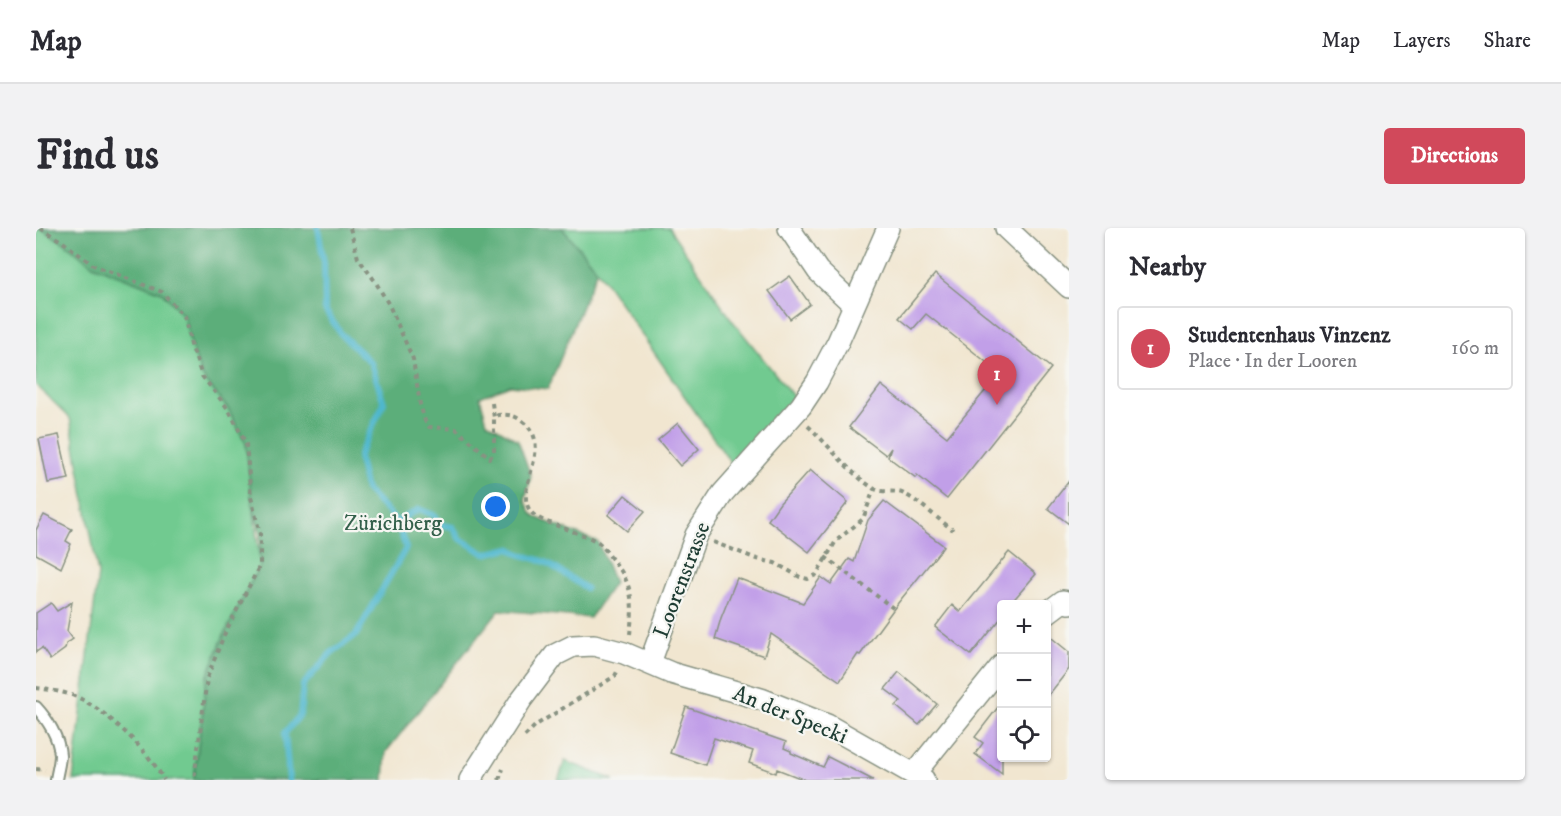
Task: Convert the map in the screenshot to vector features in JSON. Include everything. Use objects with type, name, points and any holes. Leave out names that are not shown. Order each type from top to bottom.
[{"type":"street","points":[[789,228],[818,271],[853,304]]},
{"type":"street","name":"Loorenstrasse","points":[[470,780],[521,700],[555,655],[573,646],[594,645],[650,663],[696,535],[723,493],[801,406],[830,358],[888,228]]},
{"type":"street","points":[[1006,228],[1069,286]]},
{"type":"street","name":"An der Specki","points":[[650,663],[671,672],[761,699],[827,725],[920,777]]},
{"type":"street","points":[[920,777],[997,672]]},
{"type":"lane","points":[[36,707],[46,718],[54,734],[60,755],[56,780]]},
{"type":"path","points":[[40,228],[93,265],[162,292],[184,316],[202,376],[229,410],[246,444],[251,497],[260,534],[260,565],[224,635],[207,678],[194,780]]},
{"type":"path","points":[[351,228],[358,258],[384,297],[413,359],[418,395],[429,428],[456,429],[490,458],[494,452],[492,403]]},
{"type":"path","points":[[794,413],[826,442],[852,472],[874,489],[903,493],[953,530]]},
{"type":"path","points":[[494,419],[498,415],[513,415],[531,428],[535,436],[535,453],[525,500],[532,514],[598,542],[626,578],[630,588],[632,616],[630,634],[615,676],[536,725],[522,738]]},
{"type":"path","points":[[696,535],[757,559],[775,562],[800,577],[808,579],[816,575],[836,541],[863,519],[874,489]]},
{"type":"path","points":[[825,557],[893,609]]},
{"type":"path","points":[[36,688],[60,691],[81,699],[103,713],[157,765],[164,780]]},
{"type":"path","points":[[499,780],[504,768]]},
{"type":"green space","points":[[36,228],[63,242],[93,265],[162,292],[184,316],[202,376],[229,410],[246,444],[260,565],[224,635],[207,678],[194,780],[73,780],[98,574],[70,418],[36,385]]},
{"type":"green space","name":"Zürichberg","points":[[40,228],[562,228],[597,270],[548,389],[510,385],[480,397],[487,422],[518,440],[531,476],[525,500],[532,514],[598,542],[614,583],[590,618],[499,610],[386,752],[384,780],[194,780],[207,678],[224,635],[260,565],[260,534],[251,497],[246,444],[229,410],[202,376],[184,316],[162,292],[93,265]]},
{"type":"green space","points":[[562,228],[669,228],[732,320],[801,406],[739,475],[597,270]]},
{"type":"green space","points":[[565,761],[614,780],[558,780]]},
{"type":"building","points":[[935,274],[1051,368],[947,499],[917,475],[916,478],[888,457],[891,448],[886,455],[849,427],[881,385],[947,437],[1000,373],[926,314],[913,329],[899,318]]},
{"type":"building","points":[[790,276],[810,304],[790,319],[769,291]]},
{"type":"building","points":[[678,423],[699,449],[680,466],[658,440]]},
{"type":"building","points":[[59,435],[69,479],[48,483],[39,439]]},
{"type":"building","points":[[810,470],[848,502],[809,552],[768,520]]},
{"type":"building","points":[[1069,481],[1069,524],[1048,508]]},
{"type":"building","points":[[625,495],[645,511],[627,531],[608,515]]},
{"type":"building","points":[[884,501],[944,546],[860,655],[858,654],[840,681],[771,634],[764,656],[715,639],[737,578],[803,603],[821,577],[831,584],[849,559],[854,562],[868,520]]},
{"type":"building","points":[[44,515],[72,529],[66,541],[71,544],[61,568],[36,554],[36,530]]},
{"type":"building","points":[[1009,552],[1036,574],[1013,600],[997,600],[997,623],[971,655],[935,627],[952,605],[960,612]]},
{"type":"building","points":[[72,602],[67,631],[73,639],[66,644],[65,649],[50,660],[42,648],[36,652],[36,613],[51,603],[57,611]]},
{"type":"building","points":[[1051,637],[1069,652],[1069,669],[1051,692]]},
{"type":"building","points":[[899,672],[937,704],[919,725],[896,706],[901,701],[885,689]]},
{"type":"building","points":[[686,707],[786,742],[784,748],[791,753],[823,767],[828,757],[873,780],[805,780],[777,769],[776,773],[749,763],[753,751],[714,738],[705,765],[670,753]]},
{"type":"building","points":[[997,708],[997,762],[1002,762],[1002,774],[975,754],[983,743],[975,737]]},
{"type":"waterway","points":[[289,780],[285,733],[300,715],[303,685],[331,653],[356,635],[406,548],[397,522],[366,490],[359,455],[384,403],[371,363],[341,334],[325,310],[324,263],[318,228]]},
{"type":"waterway","points":[[397,522],[419,509],[436,516],[438,524],[453,527],[459,538],[485,554],[510,548],[519,554],[546,562],[586,588]]},
{"type":"place","name":"Studentenhaus Vinzenz","points":[[997,405]]}]
